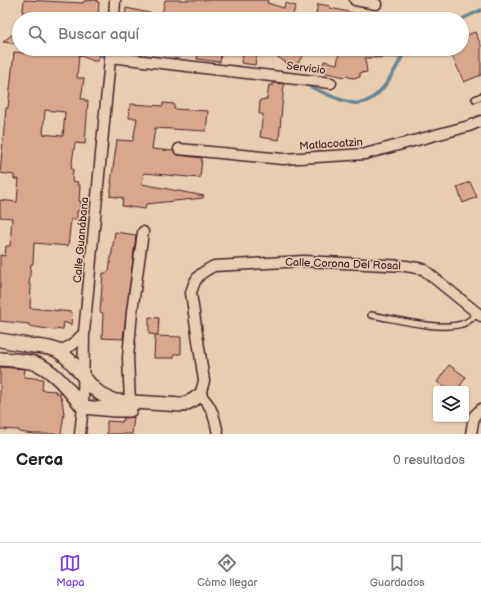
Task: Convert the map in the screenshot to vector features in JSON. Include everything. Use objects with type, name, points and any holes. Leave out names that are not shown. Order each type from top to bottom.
[{"type":"street","points":[[114,12],[115,0]]},
{"type":"street","points":[[355,0],[376,4]]},
{"type":"street","name":"Calle Guanábana","points":[[80,434],[84,407],[84,333],[111,56]]},
{"type":"street","name":"Servicio","points":[[133,56],[331,83]]},
{"type":"street","name":"Matlacoatzin","points":[[178,149],[283,159],[365,154],[469,126],[481,121]]},
{"type":"street","points":[[130,402],[128,358],[132,312],[143,232]]},
{"type":"street","name":"Calle Corona Del Rosal","points":[[200,394],[204,381],[191,293],[194,282],[198,277],[214,266],[304,261],[406,266],[422,269],[479,315]]},
{"type":"street","points":[[58,352],[72,345],[84,333]]},
{"type":"street","points":[[0,340],[48,348],[58,352],[72,363],[84,379],[106,398],[116,401],[184,405],[200,394],[210,407],[218,434]]},
{"type":"street","points":[[0,359],[38,364],[51,372],[84,407],[135,410],[156,403]]},
{"type":"street","points":[[471,434],[474,416],[481,409]]},
{"type":"lane","points":[[475,99],[481,96]]},
{"type":"lane","points":[[371,315],[426,325],[448,326],[463,324],[479,315]]},
{"type":"building","points":[[24,0],[83,3],[84,1],[97,0],[97,2],[99,2],[98,12],[23,12]]},
{"type":"building","points":[[165,0],[268,0],[267,3],[284,8],[285,3],[296,6],[294,12],[162,12]]},
{"type":"building","points":[[318,4],[349,12],[316,12]]},
{"type":"building","points":[[126,8],[145,12],[126,12]]},
{"type":"building","points":[[475,32],[481,45],[481,75],[464,82],[452,56],[469,56],[469,34]]},
{"type":"building","points":[[12,35],[12,43],[3,42]]},
{"type":"building","points":[[14,56],[79,56],[77,78],[84,78],[81,99],[88,101],[85,144],[75,143],[71,169],[73,169],[72,181],[78,182],[77,185],[80,185],[80,211],[77,211],[77,219],[71,219],[68,246],[34,243],[33,264],[31,264],[29,285],[31,285],[30,308],[72,312],[71,325],[64,322],[63,329],[54,330],[29,326],[29,324],[0,321],[0,255],[5,256],[6,246],[10,246],[12,218],[0,217],[0,200],[17,202],[19,179],[14,179],[14,175],[0,173],[6,108],[8,108]],"holes":[[[45,110],[65,112],[63,136],[43,134]]]},
{"type":"building","points":[[81,56],[99,56],[98,61],[93,61]]},
{"type":"building","points":[[198,56],[221,56],[220,62],[197,59]]},
{"type":"building","points":[[243,56],[256,56],[255,65],[241,63]]},
{"type":"building","points":[[276,56],[303,56],[294,68]]},
{"type":"building","points":[[339,56],[399,56],[365,58],[367,72],[360,73],[360,77],[352,78],[322,72],[324,61],[337,64]]},
{"type":"building","points":[[273,83],[284,84],[279,140],[260,137],[263,114],[259,114],[260,100],[267,99],[269,85],[273,86]]},
{"type":"building","points":[[163,103],[174,104],[174,109],[208,111],[206,131],[155,128],[152,149],[173,151],[178,155],[202,158],[200,178],[144,173],[142,184],[204,196],[203,198],[146,204],[145,209],[122,206],[123,198],[110,196],[111,183],[117,140],[133,141],[137,118],[129,118],[130,104],[163,106]]},
{"type":"building","points":[[470,182],[477,197],[463,203],[457,187]]},
{"type":"building","points":[[115,232],[136,235],[123,339],[102,338],[103,313],[100,312],[103,273],[107,273],[109,271]]},
{"type":"building","points":[[149,317],[159,318],[158,335],[149,334]]},
{"type":"building","points":[[155,336],[181,337],[181,354],[174,354],[174,358],[154,358]]},
{"type":"building","points":[[449,365],[466,377],[460,386],[443,386],[437,382]]},
{"type":"building","points":[[0,367],[25,369],[24,377],[43,379],[42,390],[56,391],[55,393],[59,393],[62,400],[64,414],[61,434],[34,434],[19,432],[19,430],[0,429]]},
{"type":"building","points":[[134,417],[132,434],[107,434],[107,421],[122,422],[124,418]]},
{"type":"waterway","points":[[469,16],[481,10]]},
{"type":"waterway","points":[[304,84],[340,100],[353,103],[362,103],[371,99],[386,85],[402,56]]}]
